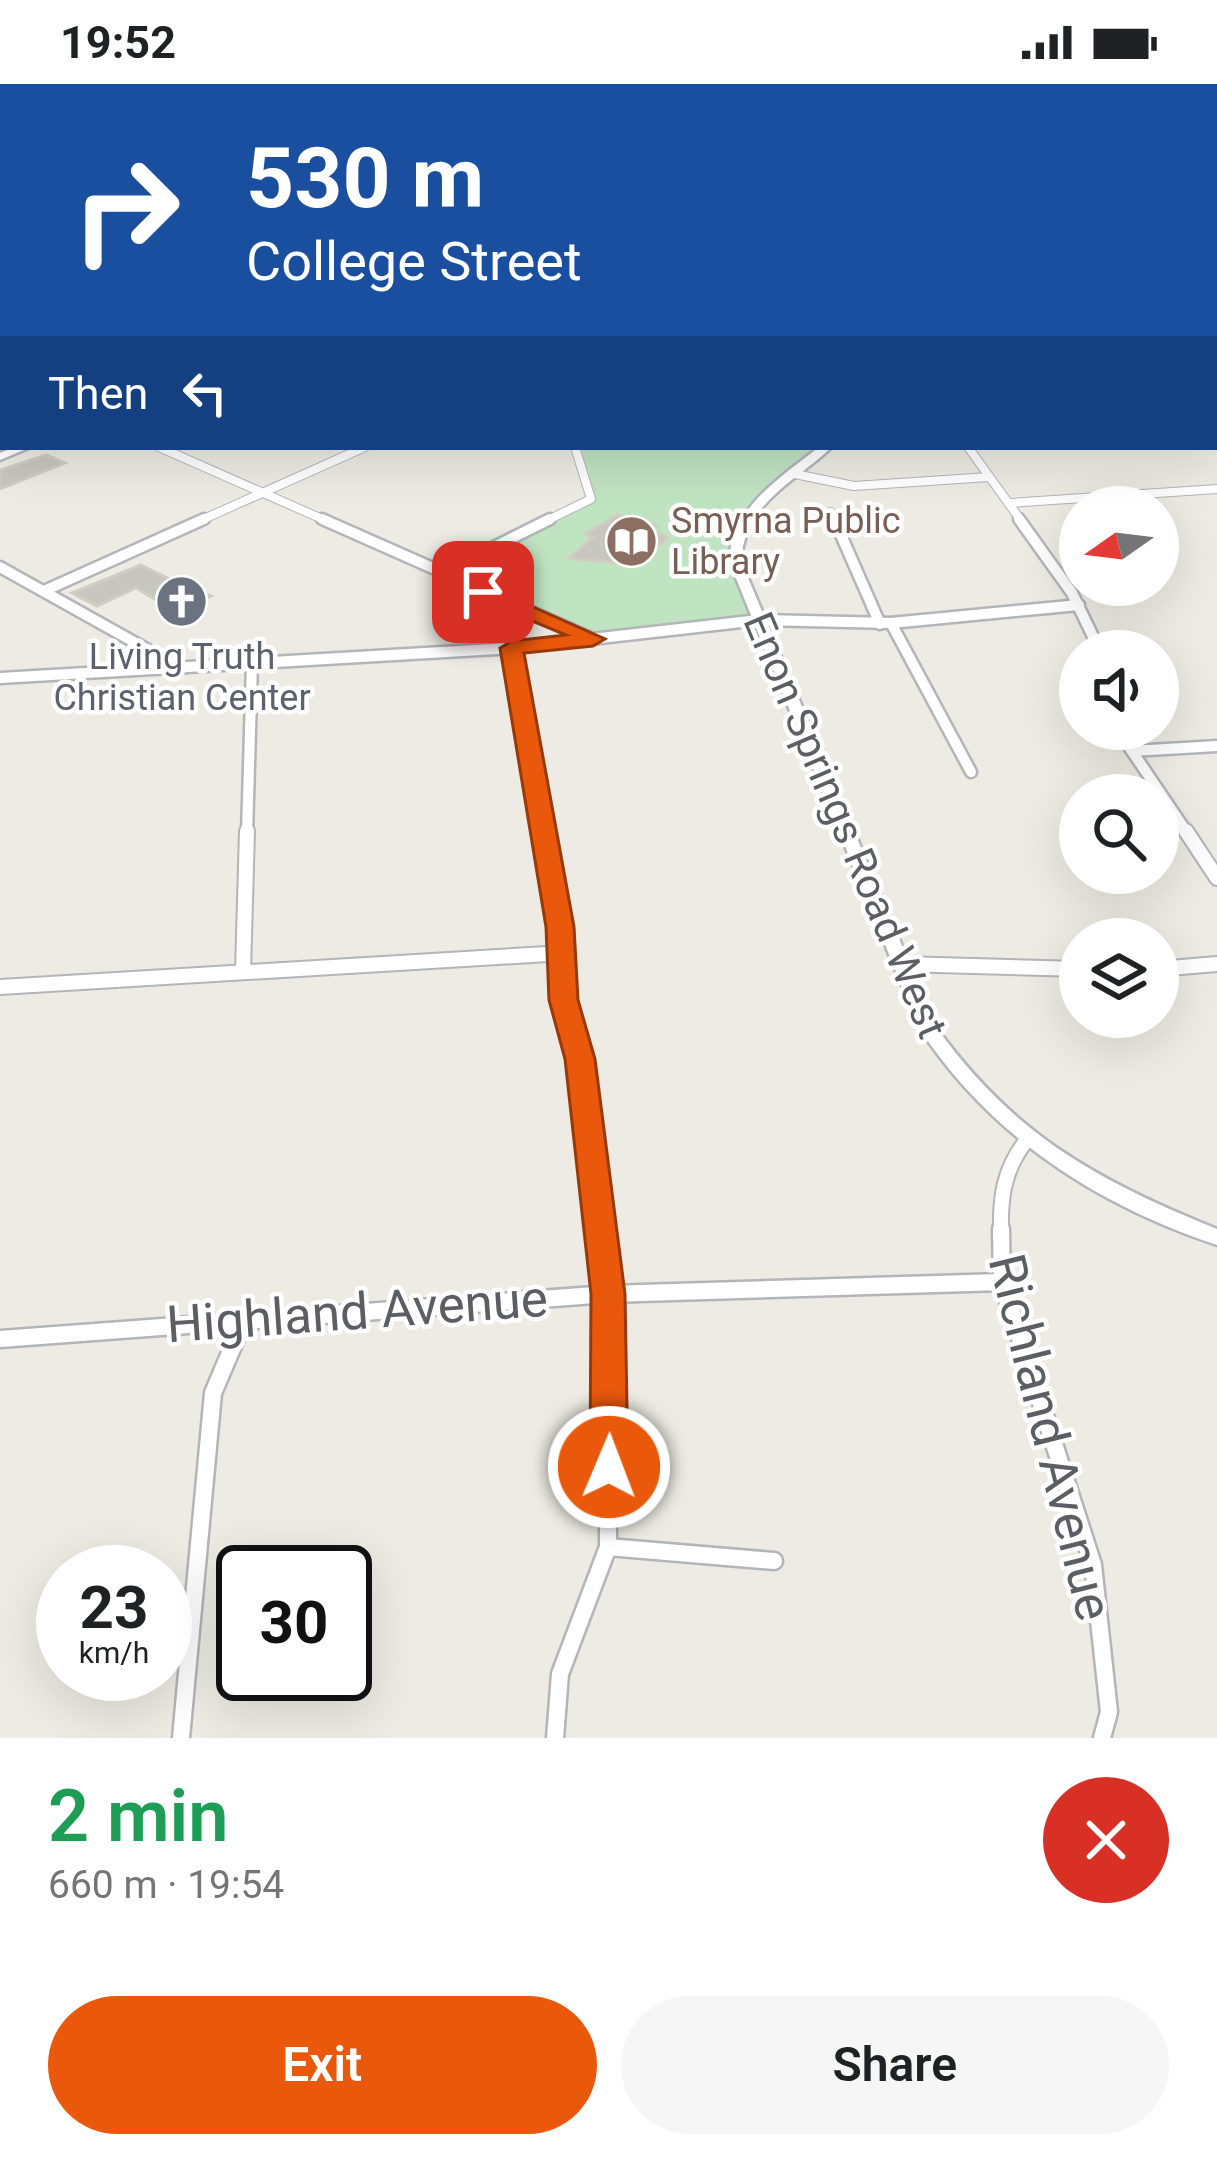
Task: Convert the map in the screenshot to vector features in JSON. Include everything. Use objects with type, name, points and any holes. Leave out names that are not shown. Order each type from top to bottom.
[{"type":"street","points":[[166,450],[593,639]]},
{"type":"street","points":[[46,590],[358,450]]},
{"type":"street","points":[[440,574],[592,496],[575,450]]},
{"type":"street","name":"Enon Springs Road West","points":[[823,450],[750,514],[736,536],[735,561],[901,964],[946,1057],[1026,1141],[1118,1195],[1217,1237]]},
{"type":"street","points":[[970,450],[1059,576]]},
{"type":"street","points":[[795,474],[854,486],[989,478]]},
{"type":"street","points":[[1009,503],[1217,489]]},
{"type":"street","points":[[831,512],[885,623],[971,772]]},
{"type":"street","points":[[0,567],[178,667]]},
{"type":"street","points":[[0,678],[512,648],[759,620],[885,623],[1068,606]]},
{"type":"street","points":[[512,648],[564,953],[563,1000],[580,1059],[608,1294],[608,1547],[560,1674],[555,1738]]},
{"type":"street","points":[[243,971],[253,663]]},
{"type":"street","points":[[1132,751],[1217,746]]},
{"type":"street","points":[[1132,751],[1217,878]]},
{"type":"street","points":[[0,987],[564,953]]},
{"type":"street","points":[[901,964],[1059,968]]},
{"type":"street","points":[[1179,967],[1217,964]]},
{"type":"street","name":"Richland Avenue","points":[[1026,1141],[1010,1161],[1000,1200],[1002,1282],[1093,1565],[1109,1712],[1102,1738]]},
{"type":"street","name":"Highland Avenue","points":[[0,1340],[608,1294],[1002,1282]]},
{"type":"street","points":[[181,1738],[213,1393],[245,1318]]},
{"type":"street","points":[[608,1547],[774,1561]]},
{"type":"green space","points":[[576,450],[823,450],[750,514],[734,549],[759,620],[593,639],[440,574],[591,499]]},
{"type":"building","points":[[46,455],[65,463],[0,489],[0,470]]},
{"type":"building","name":"Smyrna Public Library","points":[[617,515],[656,526],[650,529],[668,538],[635,565],[569,558],[593,537],[585,534]]},
{"type":"building","name":"Living Truth Christian Center","points":[[141,565],[211,596],[178,613],[136,588],[97,606],[72,593]]},
{"type":"place","name":"Smyrna Public Library","points":[[632,541]]},
{"type":"place","name":"Living Truth Christian Center","points":[[182,601]]},
{"type":"route","points":[[483,592],[593,639],[512,648],[564,953],[563,1000],[580,1059],[608,1294],[609,1467]]}]
